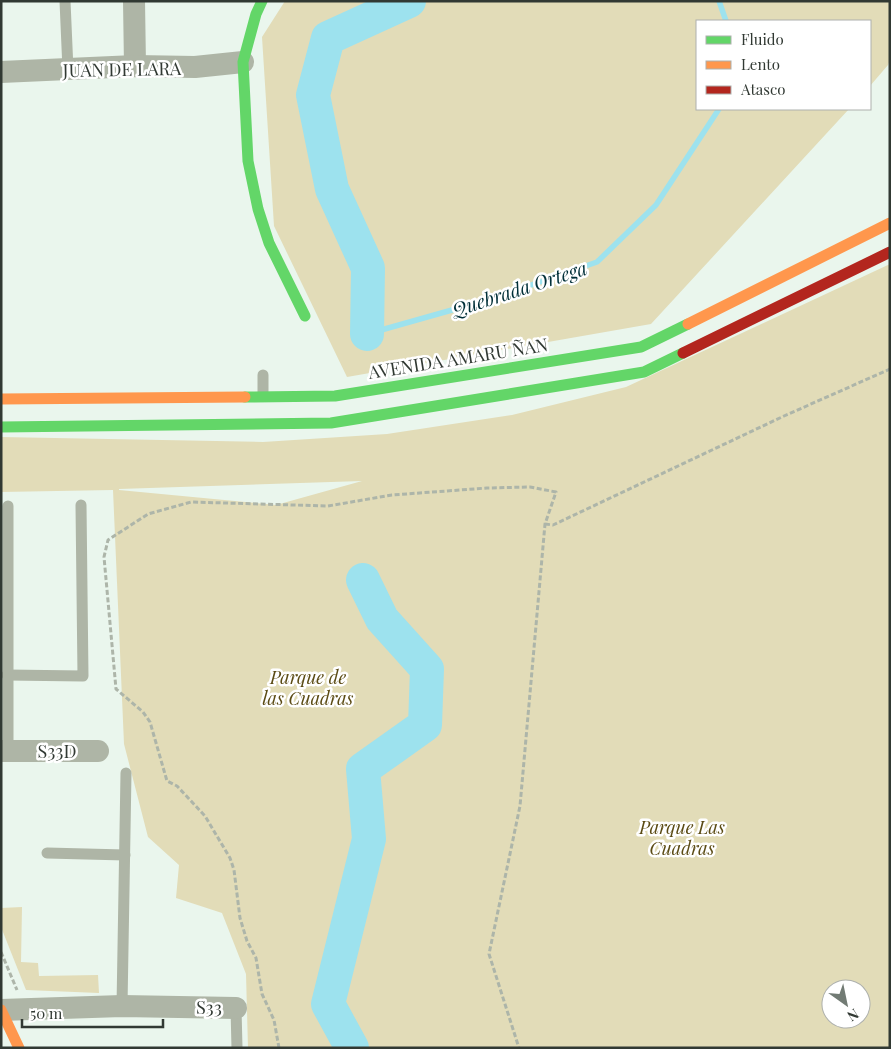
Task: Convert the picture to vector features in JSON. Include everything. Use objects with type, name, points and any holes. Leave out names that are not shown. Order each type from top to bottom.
[{"type":"main road","points":[[262,1],[256,14],[243,62],[248,161],[258,209],[269,243],[305,316]]},
{"type":"main road","name":"AVENIDA AMARU ÑAN","points":[[1,399],[335,396],[641,347],[890,222]]},
{"type":"main road","points":[[1,427],[331,422],[644,372],[890,252]]},
{"type":"main road","points":[[1,1010],[19,1048]]},
{"type":"street","points":[[134,1],[135,66]]},
{"type":"street","name":"JUAN DE LARA","points":[[1,72],[27,79],[68,70],[135,66],[194,72],[243,62]]},
{"type":"street","name":"S33D","points":[[4,751],[98,744]]},
{"type":"street","name":"S33","points":[[1,1010],[122,1006],[236,1008]]},
{"type":"lane","points":[[64,1],[68,70]]},
{"type":"lane","points":[[263,375],[264,396]]},
{"type":"lane","points":[[7,674],[83,676],[81,505]]},
{"type":"lane","points":[[4,751],[7,674],[4,624],[8,506]]},
{"type":"lane","points":[[122,1006],[126,773]]},
{"type":"lane","points":[[47,854],[125,855]]},
{"type":"lane","points":[[236,1008],[237,1048]]},
{"type":"path","points":[[545,524],[553,525],[784,416],[890,369]]},
{"type":"path","points":[[279,1048],[274,1020],[262,994],[256,958],[247,941],[240,918],[234,870],[230,858],[205,816],[177,786],[167,781],[150,722],[143,712],[116,689],[104,557],[108,540],[148,514],[191,502],[328,506],[392,495],[530,487],[556,492],[545,524],[520,806],[489,954],[518,1048]]},
{"type":"green space","points":[[285,1],[890,1],[890,60],[871,85],[871,20],[696,20],[696,110],[848,110],[651,324],[347,377],[274,226],[262,37]]},
{"type":"green space","points":[[890,264],[890,1048],[248,1048],[246,974],[222,913],[176,898],[179,865],[148,837],[124,744],[113,490],[1,492],[1,437],[263,442],[387,434],[512,415],[626,387]],"holes":[[[362,481],[276,505],[119,490],[119,489]]]},
{"type":"green space","points":[[22,907],[21,962],[38,963],[39,976],[98,975],[99,993],[26,990],[1,927],[1,908]]},
{"type":"waterway","points":[[367,334],[368,268],[332,189],[313,95],[328,38],[409,1]]},
{"type":"waterway","name":"Quebrada Ortega","points":[[719,1],[726,20]]},
{"type":"waterway","name":"Quebrada Ortega","points":[[367,334],[491,299],[597,262],[656,205],[718,110]]},
{"type":"waterway","points":[[352,1048],[328,1004],[369,839],[363,769],[425,725],[427,669],[382,619],[363,580]]},
{"type":"traffic: fast","points":[[262,1],[256,14],[243,62],[248,161],[258,209],[269,243],[305,316]]},
{"type":"traffic: fast","points":[[245,397],[335,396],[641,347],[688,324]]},
{"type":"traffic: fast","points":[[1,427],[331,423],[644,372],[683,353]]},
{"type":"traffic: slow","points":[[688,324],[890,223]]},
{"type":"traffic: slow","points":[[1,399],[245,397]]},
{"type":"traffic: slow","points":[[1,1010],[19,1048]]},
{"type":"traffic: jam","points":[[683,353],[890,252]]},
{"type":"park label","name":"Parque de las Cuadras","points":[[308,688]]},
{"type":"park label","name":"Parque Las Cuadras","points":[[682,838]]}]
